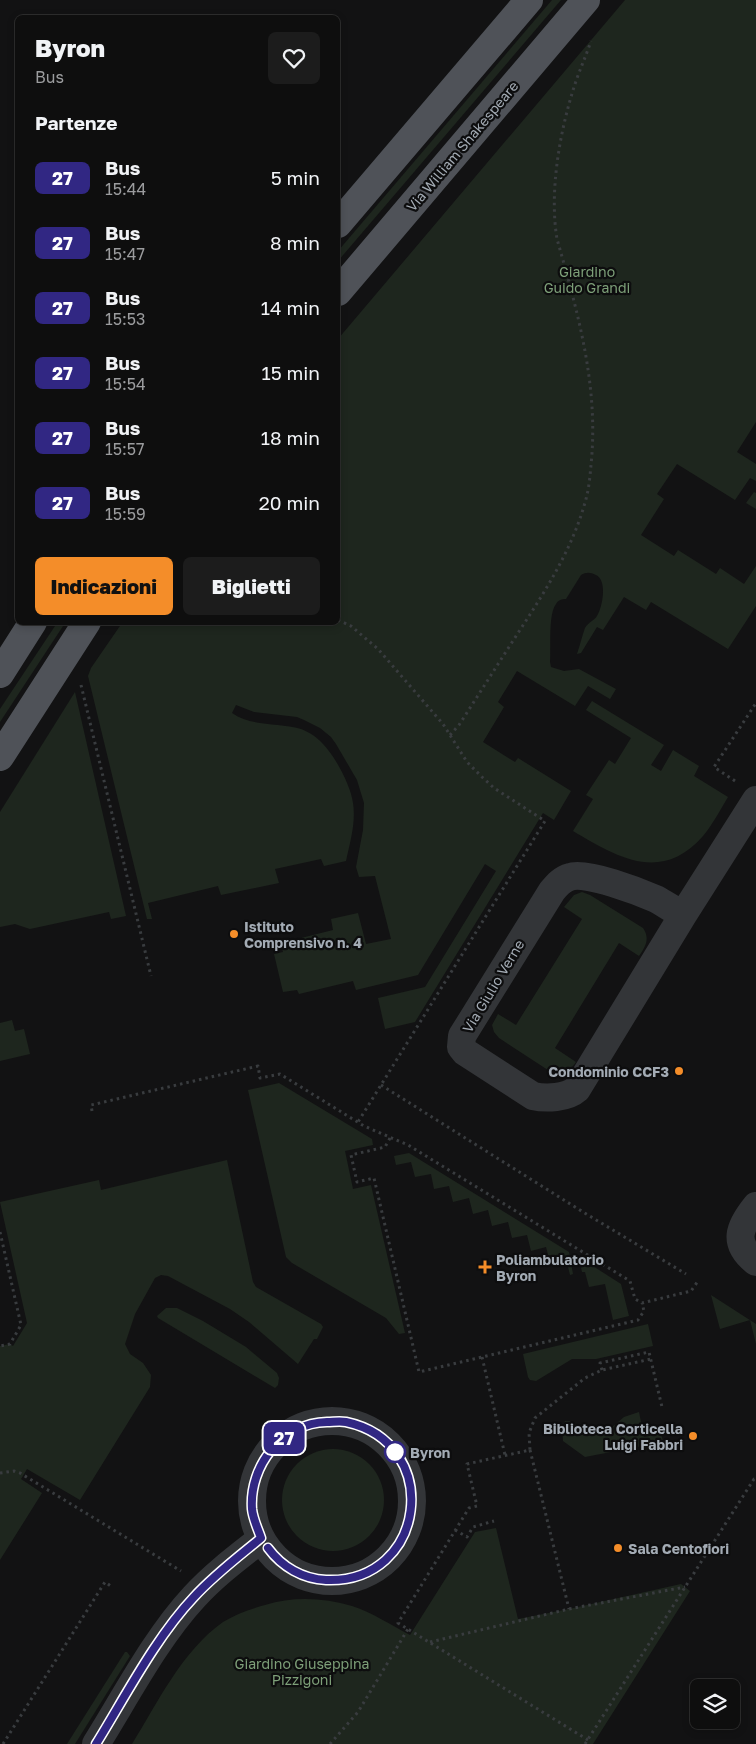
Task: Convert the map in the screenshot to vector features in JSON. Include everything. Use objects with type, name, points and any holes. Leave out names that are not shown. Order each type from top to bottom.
[{"type":"main road","points":[[340,222],[529,0]]},
{"type":"main road","name":"Via William Shakespeare","points":[[340,290],[586,0]]},
{"type":"main road","points":[[0,674],[31,625]]},
{"type":"main road","points":[[0,758],[85,625]]},
{"type":"street","name":"Via Giulio Verne","points":[[683,915],[643,893],[607,882],[585,876],[571,876],[561,881],[552,891],[462,1036],[461,1047],[465,1052],[534,1096],[542,1098],[572,1094],[578,1089],[683,915],[749,793]]},
{"type":"street","points":[[756,1206],[740,1234],[744,1250],[756,1262]]},
{"type":"street","points":[[315,1422],[345,1422],[373,1432],[395,1452],[407,1472],[412,1496],[410,1520],[401,1543],[385,1561],[365,1574],[342,1581],[318,1580],[295,1572],[275,1558],[261,1538],[252,1510],[254,1481],[266,1454],[288,1434],[315,1422]]},
{"type":"street","points":[[96,1744],[158,1644],[188,1604],[215,1576],[261,1538]]},
{"type":"path","points":[[450,736],[547,588],[574,536],[587,498],[593,451],[592,402],[578,311],[557,239],[555,208],[558,166],[565,121],[575,84],[591,40],[590,35]]},
{"type":"path","points":[[340,621],[351,626],[378,649],[434,713],[467,762],[482,777],[494,788],[545,821],[358,1122]]},
{"type":"path","points":[[80,678],[151,976]]},
{"type":"path","points":[[749,793],[714,767],[756,703]]},
{"type":"path","points":[[92,1111],[90,1105],[258,1066],[260,1078],[280,1074],[358,1122],[408,1145],[630,1281],[635,1299],[642,1303],[691,1291],[698,1281]]},
{"type":"path","points":[[381,1085],[686,1274]]},
{"type":"path","points":[[390,1138],[385,1147],[351,1155],[356,1182],[374,1178],[419,1372],[638,1320],[644,1311],[642,1303]]},
{"type":"path","points":[[0,1232],[21,1325],[10,1344],[0,1346]]},
{"type":"path","points":[[602,1370],[600,1363],[649,1352],[662,1406]]},
{"type":"path","points":[[482,1357],[505,1455]]},
{"type":"path","points":[[569,1609],[530,1450],[529,1433],[535,1418],[584,1378],[602,1370],[651,1359]]},
{"type":"path","points":[[530,1450],[467,1464],[477,1506],[469,1508],[398,1622],[588,1740]]},
{"type":"path","points":[[0,1473],[14,1471],[20,1473],[183,1572]]},
{"type":"path","points":[[585,1744],[756,1478]]},
{"type":"path","points":[[455,1530],[467,1537],[473,1527],[494,1522]]},
{"type":"path","points":[[3,1744],[105,1582],[112,1587]]},
{"type":"path","points":[[429,1642],[569,1609],[685,1587]]},
{"type":"path","points":[[330,1744],[358,1712],[408,1629]]},
{"type":"green space","points":[[552,0],[561,0],[340,259],[340,249]]},
{"type":"green space","name":"Giardino Guido Grandi","points":[[625,0],[756,0],[756,422],[737,452],[756,464],[756,481],[750,478],[735,500],[677,464],[657,494],[664,499],[641,535],[674,556],[678,550],[716,574],[720,568],[744,584],[756,566],[756,606],[728,649],[651,602],[646,610],[624,597],[603,630],[597,627],[581,653],[577,654],[585,628],[598,614],[603,593],[602,582],[596,575],[586,573],[581,575],[566,599],[558,602],[553,609],[550,632],[551,667],[564,671],[579,669],[616,689],[610,699],[588,686],[575,706],[517,671],[498,702],[504,707],[483,742],[515,762],[518,758],[571,791],[554,820],[543,813],[415,1022],[385,1029],[378,998],[425,987],[496,871],[485,864],[418,975],[356,990],[353,981],[299,994],[297,990],[283,992],[274,954],[283,952],[281,943],[333,930],[331,919],[358,913],[366,944],[391,939],[375,876],[359,877],[356,867],[363,830],[364,803],[357,780],[336,744],[320,728],[297,717],[254,712],[236,705],[232,713],[240,717],[257,722],[301,729],[316,737],[328,749],[342,772],[352,796],[354,810],[353,825],[346,861],[324,866],[321,859],[275,869],[279,883],[221,895],[218,886],[148,903],[152,919],[147,919],[88,676],[91,668],[121,625],[340,625],[340,337]]},
{"type":"green space","points":[[754,492],[756,493],[756,509],[746,503]]},
{"type":"green space","points":[[56,625],[64,625],[0,722],[0,709]]},
{"type":"green space","points":[[75,692],[126,916],[111,919],[109,912],[30,929],[15,924],[0,927],[0,812]]},
{"type":"green space","points":[[592,701],[664,745],[651,765],[661,771],[673,750],[699,766],[694,776],[728,797],[707,831],[687,851],[671,859],[655,862],[639,861],[622,857],[606,850],[573,831],[593,799],[586,795],[609,760],[615,764],[631,738],[586,710]]},
{"type":"green space","points":[[582,892],[643,928],[647,939],[644,949],[639,956],[619,943],[555,1048],[576,1062],[565,1072],[551,1072],[499,1038],[494,1032],[492,1025],[498,1014],[516,1025],[582,919],[564,907],[574,895]]},
{"type":"green space","points":[[12,1020],[15,1031],[24,1029],[30,1054],[0,1061],[0,1023]]},
{"type":"green space","points":[[279,1083],[372,1139],[373,1145],[345,1151],[353,1189],[371,1185],[405,1333],[399,1334],[386,1318],[292,1263],[286,1257],[248,1090]]},
{"type":"green space","points":[[409,1153],[569,1252],[573,1274],[570,1275],[566,1259],[550,1262],[546,1247],[531,1251],[527,1235],[512,1238],[508,1222],[492,1226],[488,1210],[473,1214],[469,1198],[453,1202],[449,1186],[434,1189],[431,1174],[415,1177],[411,1162],[396,1165],[394,1156]]},
{"type":"green space","points":[[227,1160],[253,1282],[256,1287],[321,1324],[323,1327],[317,1339],[314,1339],[298,1364],[249,1322],[230,1309],[168,1276],[161,1275],[155,1278],[135,1314],[125,1344],[130,1354],[143,1363],[151,1375],[150,1387],[80,1500],[27,1469],[21,1479],[42,1493],[0,1560],[0,1346],[10,1344],[13,1346],[27,1323],[0,1202],[99,1180],[101,1190]]},
{"type":"green space","points":[[585,1261],[621,1284],[629,1316],[613,1320],[605,1284],[589,1287],[585,1272],[582,1272],[581,1268]]},
{"type":"green space","points":[[711,1295],[750,1320],[720,1329]]},
{"type":"green space","points":[[166,1308],[177,1308],[246,1347],[277,1373],[279,1378],[278,1385],[275,1388],[158,1318],[157,1316]]},
{"type":"green space","points":[[750,1320],[756,1324],[756,1344]]},
{"type":"green space","points":[[648,1324],[653,1346],[596,1359],[572,1359],[536,1381],[530,1380],[528,1377],[523,1354]]},
{"type":"green space","points":[[639,1412],[644,1437],[661,1433],[663,1442],[585,1457],[563,1441],[562,1427],[565,1421],[603,1435],[624,1417]]},
{"type":"green space","points":[[333,1449],[352,1453],[369,1464],[380,1481],[384,1500],[380,1519],[369,1536],[352,1547],[333,1551],[314,1547],[297,1536],[286,1519],[282,1500],[286,1481],[297,1464],[314,1453]]},
{"type":"green space","name":"Giardino Giuseppina Pizzigoni","points":[[496,1528],[518,1619],[681,1584],[690,1591],[593,1744],[132,1744],[183,1662],[208,1634],[223,1622],[244,1612],[276,1602],[309,1599],[352,1606],[410,1635],[475,1532]]},
{"type":"green space","points":[[125,1652],[130,1656],[75,1744],[67,1744]]},
{"type":"bus line","name":"27","points":[[96,1744],[158,1644],[188,1604],[215,1576],[261,1538],[252,1510],[254,1481],[266,1454],[288,1434],[315,1422],[345,1422],[373,1432],[395,1452],[407,1472],[412,1496],[410,1520],[401,1543],[385,1561],[365,1574],[342,1581],[318,1580],[295,1572],[275,1558],[268,1548]]},
{"type":"place","name":"Istituto Comprensivo n. 4","points":[[234,934]]},
{"type":"place","name":"Condominio CCF3","points":[[679,1071]]},
{"type":"place","name":"Poliambulatorio Byron","points":[[485,1267]]},
{"type":"place","name":"Biblioteca Corticella Luigi Fabbri","points":[[693,1436]]},
{"type":"place","name":"Byron","points":[[395,1452]]},
{"type":"place","name":"Sala Centofiori","points":[[618,1548]]}]
